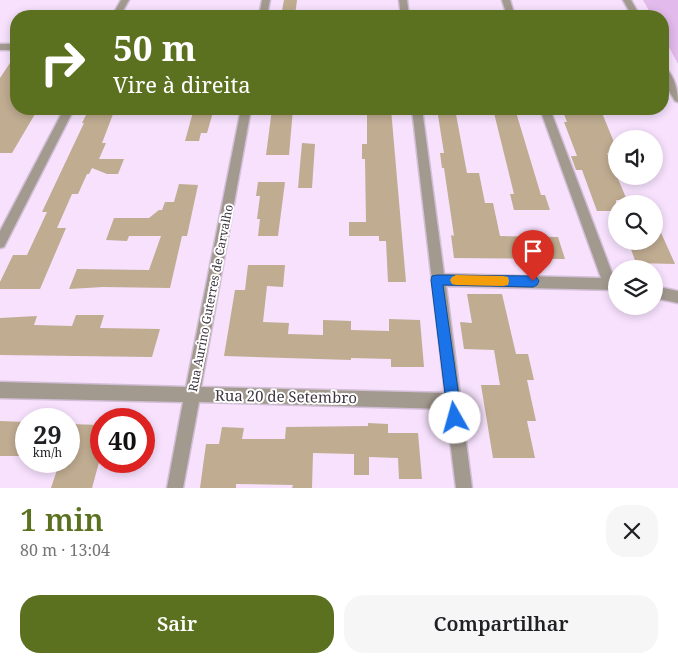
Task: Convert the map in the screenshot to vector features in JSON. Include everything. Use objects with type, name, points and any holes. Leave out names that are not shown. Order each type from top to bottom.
[{"type":"street","points":[[669,82],[678,99]]},
{"type":"street","points":[[0,243],[66,115]]},
{"type":"street","name":"Rua Aurino Guterres de Carvalho","points":[[175,488],[245,115]]},
{"type":"street","points":[[418,115],[464,488]]},
{"type":"street","points":[[547,115],[608,270]]},
{"type":"street","points":[[437,280],[608,283]]},
{"type":"street","points":[[663,294],[678,297]]},
{"type":"street","name":"Rua 20 de Setembro","points":[[0,390],[453,401]]},
{"type":"shaded area","points":[[643,0],[678,0],[678,64],[669,47],[669,10],[649,10]]},
{"type":"building","points":[[284,0],[297,0],[296,10],[282,10]]},
{"type":"building","points":[[10,63],[10,115],[34,115],[12,153],[0,153],[0,78]]},
{"type":"building","points":[[86,115],[113,115],[102,143],[106,143],[99,159],[124,159],[118,174],[107,174],[92,168],[89,174],[87,174],[78,194],[72,194],[57,228],[66,228],[40,289],[0,289],[0,282],[13,255],[27,255],[47,212],[42,212],[84,123],[82,123]]},
{"type":"building","points":[[192,115],[212,115],[207,133],[201,133],[199,141],[185,141]]},
{"type":"building","points":[[271,115],[292,115],[289,155],[266,155]]},
{"type":"building","points":[[367,115],[392,115],[406,282],[388,282],[386,241],[379,241],[379,236],[349,236],[349,222],[366,222],[365,159],[362,159],[362,144],[367,144]]},
{"type":"building","points":[[438,115],[456,115],[467,173],[479,173],[485,203],[493,203],[500,236],[558,237],[565,259],[454,258],[451,235],[454,236],[440,153],[444,153]]},
{"type":"building","points":[[494,115],[517,115],[541,195],[545,195],[550,210],[514,210],[510,194],[514,194]]},
{"type":"building","points":[[564,115],[603,115],[609,130],[607,153],[608,185],[621,185],[625,195],[608,195],[608,211],[597,211],[582,170],[576,170],[571,156],[577,156],[564,122],[567,122]]},
{"type":"building","points":[[302,143],[315,144],[312,188],[298,188]]},
{"type":"building","points":[[258,182],[285,182],[278,236],[258,236],[260,219],[257,219],[260,196],[256,196]]},
{"type":"building","points":[[179,184],[198,185],[187,236],[182,236],[170,288],[103,287],[69,289],[77,269],[149,270],[161,236],[129,236],[127,241],[106,240],[114,218],[149,218],[159,210],[162,210],[165,202],[174,202]]},
{"type":"building","points":[[663,237],[675,264],[663,264],[663,260],[635,260],[631,250],[663,250]]},
{"type":"building","points":[[248,265],[285,265],[283,287],[267,286],[263,322],[289,323],[288,334],[323,335],[323,320],[351,321],[351,330],[389,331],[389,319],[420,320],[424,367],[391,367],[391,359],[351,358],[351,360],[224,356],[235,290],[245,290]]},
{"type":"building","points":[[467,294],[502,294],[516,354],[528,354],[534,380],[527,380],[536,421],[527,421],[535,458],[493,458],[481,385],[500,385],[494,350],[464,349],[460,322],[472,323]]},
{"type":"building","points":[[76,315],[104,315],[100,328],[160,329],[152,357],[0,355],[0,318],[37,316],[34,325],[72,326]]},
{"type":"building","points":[[0,421],[15,422],[15,456],[0,456]]},
{"type":"building","points":[[368,423],[388,424],[388,433],[418,433],[422,479],[399,479],[398,458],[369,457],[369,475],[354,475],[354,454],[313,453],[312,488],[292,488],[293,485],[236,484],[236,488],[200,488],[206,444],[219,444],[222,427],[244,428],[242,439],[285,439],[286,427],[368,426]]},
{"type":"building","points":[[80,424],[90,425],[90,473],[96,473],[92,488],[51,488],[56,473],[80,473]]},
{"type":"slow traffic","points":[[456,280],[503,281]]},
{"type":"route","points":[[455,418],[437,280],[533,281]]}]
